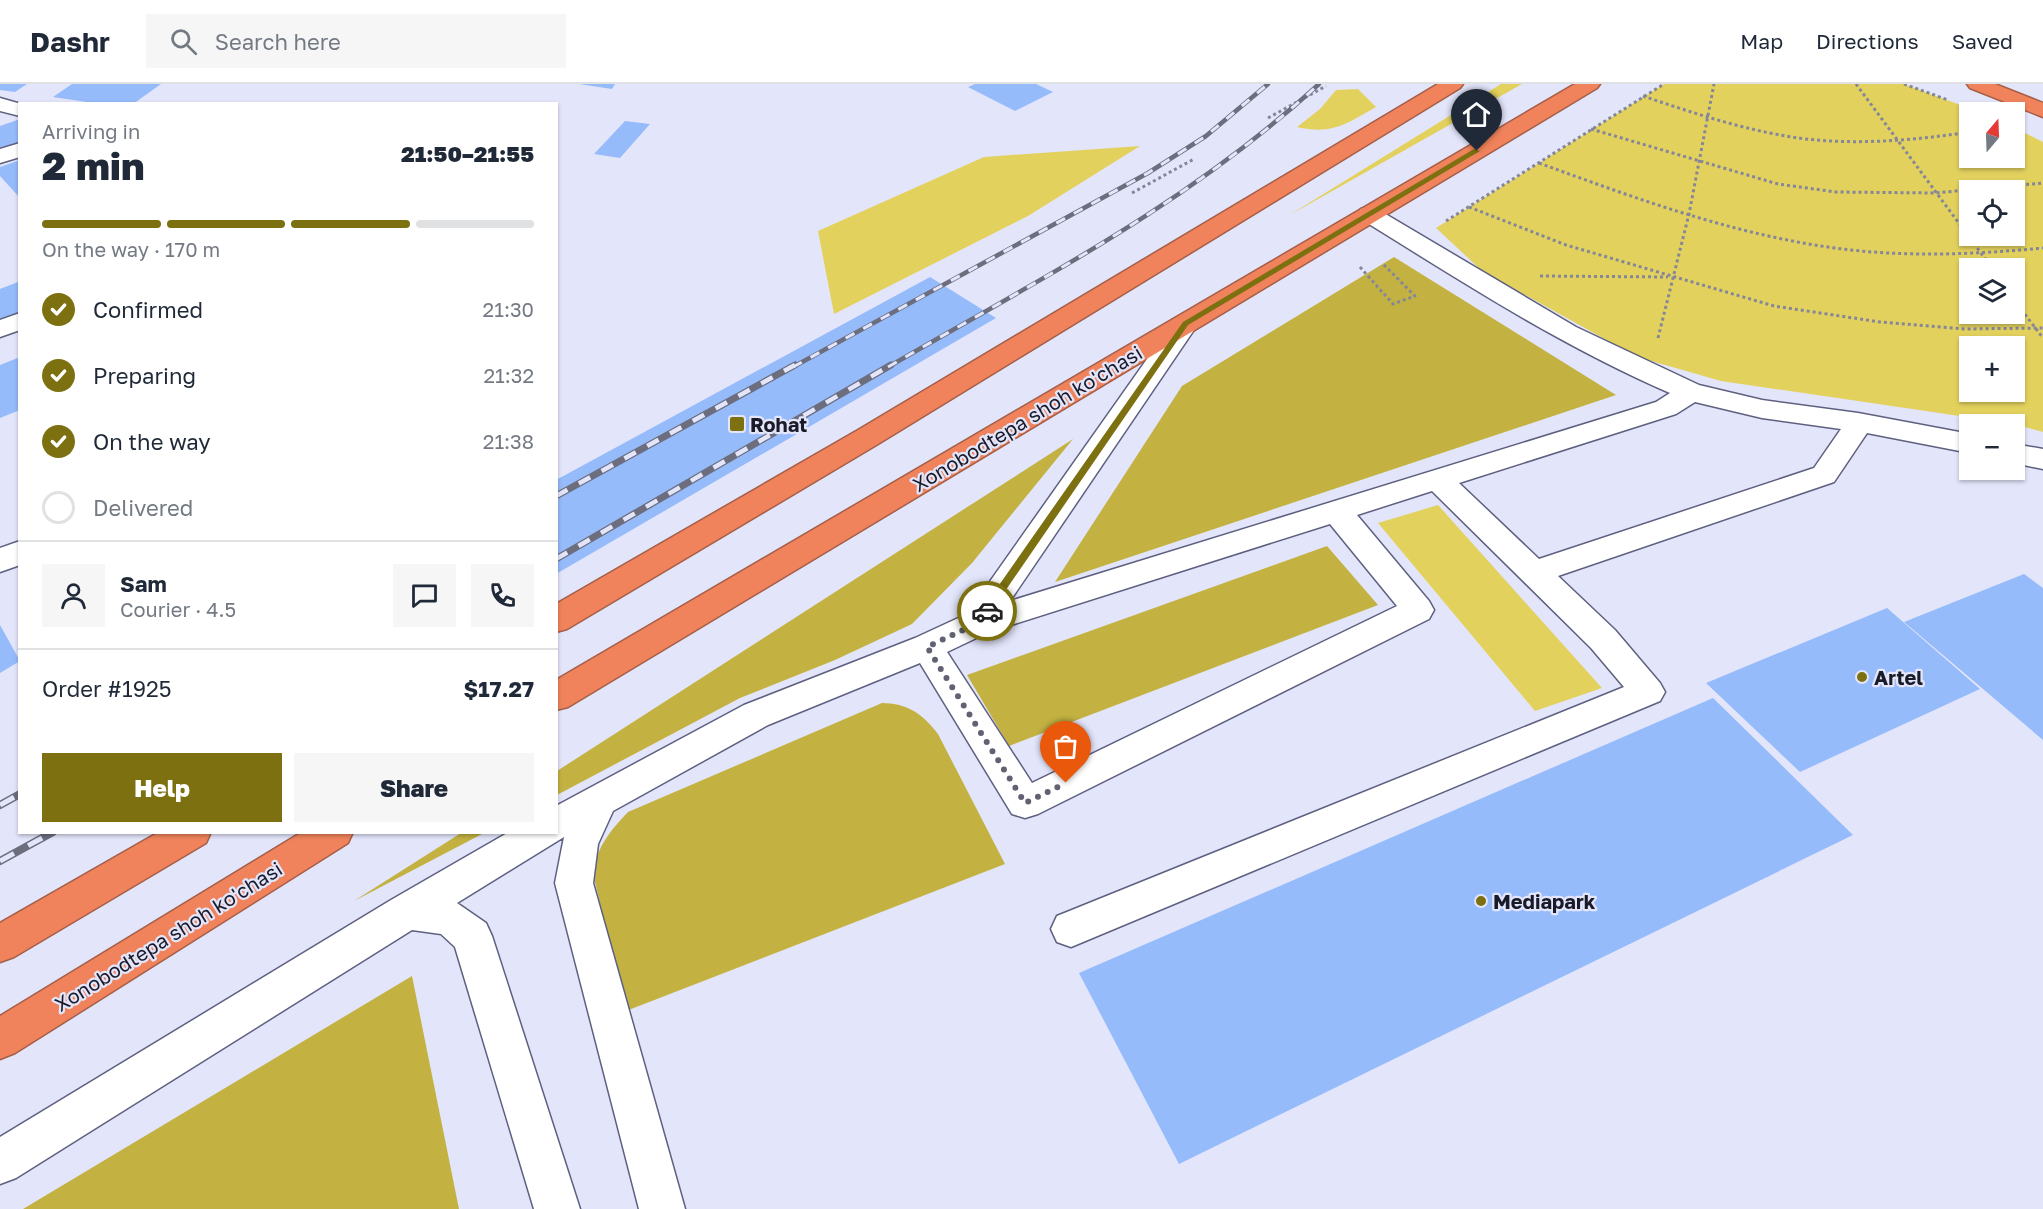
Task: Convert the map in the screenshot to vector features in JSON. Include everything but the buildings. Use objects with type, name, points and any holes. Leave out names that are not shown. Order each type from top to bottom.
[{"type":"highway","points":[[558,619],[868,437],[1453,84]]},
{"type":"highway","name":"Xonobodtepa shoh ko'chasi","points":[[558,696],[1590,84]]},
{"type":"highway","points":[[1970,84],[1985,87],[2043,111]]},
{"type":"highway","points":[[0,944],[191,834]]},
{"type":"highway","name":"Xonobodtepa shoh ko'chasi","points":[[0,1039],[332,834]]},
{"type":"street","points":[[0,104],[18,109]]},
{"type":"street","points":[[0,156],[18,151]]},
{"type":"street","points":[[1369,214],[1485,286],[1641,372],[1690,392],[1762,409],[1858,422],[1959,442]]},
{"type":"street","points":[[0,329],[18,322]]},
{"type":"street","points":[[978,623],[1185,324]]},
{"type":"street","points":[[558,823],[756,716],[927,647],[978,623],[1666,408],[1690,392]]},
{"type":"street","points":[[1535,572],[1824,475],[1851,437],[1858,422]]},
{"type":"street","points":[[2025,455],[2043,459]]},
{"type":"street","points":[[1071,929],[1648,692],[1603,639],[1438,480]]},
{"type":"street","points":[[927,647],[1025,803],[1418,609],[1337,512]]},
{"type":"street","points":[[0,561],[18,553]]},
{"type":"street","points":[[600,799],[579,844],[574,883],[662,1209]]},
{"type":"street","points":[[0,1162],[185,1050],[405,912],[539,834]]},
{"type":"street","points":[[405,912],[450,918],[472,936],[557,1209]]},
{"type":"path","points":[[1416,243],[1664,84]]},
{"type":"path","points":[[1641,372],[1653,357],[1674,278],[1714,84]]},
{"type":"path","points":[[1856,84],[1934,193],[1985,258]]},
{"type":"path","points":[[1904,84],[1956,103]]},
{"type":"path","points":[[1268,118],[1326,87]]},
{"type":"path","points":[[1643,96],[1708,117],[1790,136],[1830,141],[1897,140],[1959,133]]},
{"type":"path","points":[[1591,129],[1699,163],[1778,184],[1825,190],[1934,193],[2043,183]]},
{"type":"path","points":[[1132,193],[1194,159]]},
{"type":"path","points":[[1539,163],[1689,214],[1767,235],[1852,250],[1982,254],[2043,248]]},
{"type":"path","points":[[1469,207],[1566,245],[1774,306],[1880,322],[1964,329],[2043,328]]},
{"type":"path","points":[[1360,267],[1393,304],[1415,296],[1377,258]]},
{"type":"path","points":[[1537,276],[1674,278]]},
{"type":"path","points":[[2025,315],[2043,338]]},
{"type":"shaded area","points":[[1501,84],[1522,84],[1288,216]]},
{"type":"shaded area","points":[[1664,84],[1904,84],[1959,105],[1959,168],[2025,168],[2025,133],[2043,142],[2043,432],[2025,427],[2025,414],[1959,414],[1959,416],[1721,381],[1637,357],[1482,271],[1436,228]]},
{"type":"shaded area","points":[[1358,89],[1376,107],[1347,123],[1329,129],[1297,127],[1320,109],[1336,90]]},
{"type":"shaded area","points":[[1140,146],[1028,216],[834,314],[818,231],[984,157]]},
{"type":"shaded area","points":[[1394,257],[1616,395],[1055,582],[1182,386]]},
{"type":"shaded area","points":[[1073,439],[972,563],[912,624],[835,660],[740,698],[558,794],[558,770]]},
{"type":"shaded area","points":[[1438,505],[1602,688],[1535,711],[1378,523]]},
{"type":"shaded area","points":[[1327,546],[1378,605],[1009,746],[967,675]]},
{"type":"shaded area","points":[[882,703],[899,705],[914,711],[938,734],[1005,864],[626,1011],[593,874],[597,856],[615,826],[628,812]]},
{"type":"shaded area","points":[[459,834],[482,834],[354,901]]},
{"type":"shaded area","points":[[412,976],[459,1209],[23,1209]]},
{"type":"railway","points":[[793,367],[1148,173],[1206,136],[1268,84]]},
{"type":"railway","points":[[888,367],[1057,270],[1165,203],[1269,127],[1319,84]]},
{"type":"railway","points":[[558,495],[795,365]]},
{"type":"railway","points":[[558,558],[891,365]]},
{"type":"railway","points":[[0,805],[18,795]]},
{"type":"railway","points":[[0,861],[49,834]]},
{"type":"way so far","points":[[987,611],[978,623],[927,647],[1025,803],[1066,783]]},
{"type":"place","name":"Rohat","points":[[737,424]]},
{"type":"place","name":"Artel","points":[[1862,677]]},
{"type":"place","name":"Mediapark","points":[[1481,901]]},
{"type":"route","points":[[987,611],[1185,324],[1477,151]]}]
